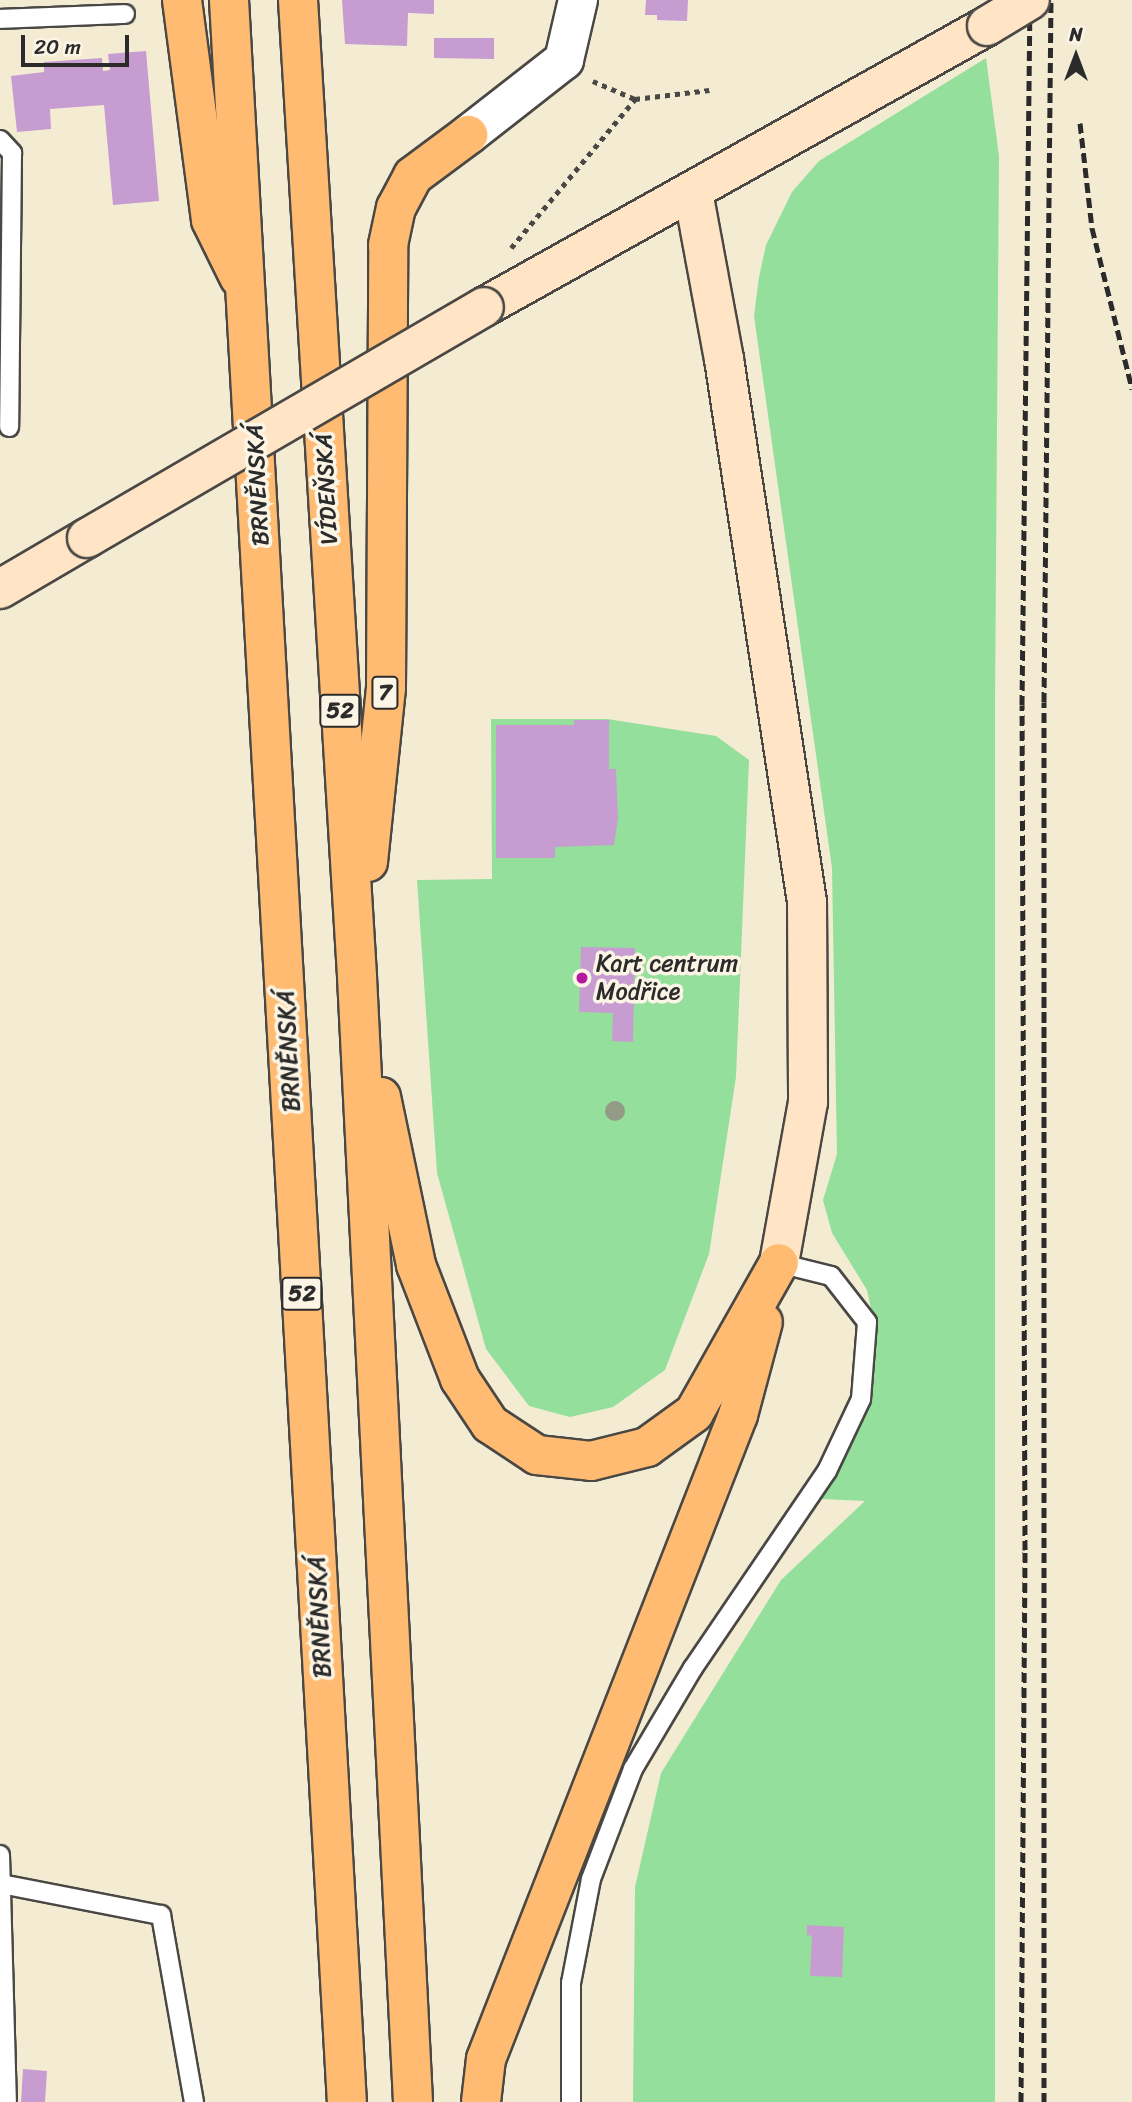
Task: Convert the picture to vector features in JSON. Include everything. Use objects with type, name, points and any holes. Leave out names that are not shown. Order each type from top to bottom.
[{"type":"highway","points":[[183,0],[211,220],[246,292]]},
{"type":"highway","name":"BRNĚNSKÁ","points":[[229,0],[347,2102]]},
{"type":"highway","name":"VÍDEŇSKÁ","points":[[298,0],[356,977]]},
{"type":"highway","name":"7","points":[[356,977],[386,688],[388,245],[396,208],[413,176],[468,135]]},
{"type":"highway","points":[[356,977],[416,1265],[460,1380],[490,1424],[499,1431],[537,1455],[591,1461],[647,1447],[694,1413],[779,1263]]},
{"type":"highway","name":"52","points":[[356,977],[414,2102]]},
{"type":"highway","points":[[481,2102],[486,2059],[738,1415],[779,1263]]},
{"type":"main road","points":[[0,589],[484,307],[1031,0]]},
{"type":"main road","points":[[693,192],[724,359],[807,902],[808,1102],[779,1263]]},
{"type":"street","points":[[468,135],[564,60],[578,0]]},
{"type":"lane","points":[[0,19],[125,14]]},
{"type":"lane","points":[[0,140],[12,153],[9,427]]},
{"type":"lane","points":[[571,2102],[571,1983],[591,1880],[633,1769],[693,1668],[827,1471],[861,1399],[867,1322],[831,1276],[779,1263]]},
{"type":"lane","points":[[0,1855],[7,2102]]},
{"type":"lane","points":[[1,1884],[161,1915],[194,2102]]},
{"type":"path","points":[[564,60],[597,85],[635,99],[709,90]]},
{"type":"path","points":[[513,254],[510,246],[635,99]]},
{"type":"green space","points":[[986,58],[999,156],[995,704],[995,2102],[633,2102],[635,1887],[661,1773],[781,1580],[865,1501],[820,1499],[867,1401],[875,1328],[867,1290],[832,1233],[823,1200],[837,1154],[832,868],[754,316],[759,277],[766,245],[792,192],[819,161]]},
{"type":"green space","name":"Kart centrum Modřice","points":[[491,719],[607,719],[716,736],[749,760],[736,1077],[709,1254],[665,1370],[613,1407],[570,1417],[529,1406],[486,1349],[437,1173],[417,880],[492,879]]},
{"type":"building","points":[[342,0],[434,0],[434,14],[408,13],[407,46],[345,44]]},
{"type":"building","points":[[646,0],[688,0],[687,21],[657,20],[657,15],[645,15]]},
{"type":"building","points":[[434,38],[494,38],[494,59],[434,58]]},
{"type":"building","points":[[146,51],[159,201],[113,205],[104,105],[50,109],[51,129],[17,132],[11,76],[44,72],[44,62],[102,58],[103,71],[110,70],[108,54]]},
{"type":"building","points":[[574,720],[609,720],[609,769],[616,769],[618,818],[614,845],[555,847],[555,858],[496,858],[496,725],[574,725]]},
{"type":"building","points":[[581,947],[635,948],[633,1042],[612,1041],[613,1013],[579,1012]]},
{"type":"building","points":[[807,1925],[844,1927],[842,1977],[810,1976],[812,1936],[807,1935]]},
{"type":"building","points":[[23,2069],[47,2071],[45,2102],[21,2102]]},
{"type":"railway","points":[[1021,2102],[1025,1550],[1022,705],[1030,0]]},
{"type":"railway","points":[[1044,2102],[1044,702],[1051,0]]},
{"type":"railway","points":[[1080,123],[1092,228],[1132,389]]},
{"type":"place","name":"Kart centrum Modřice","points":[[582,978]]}]
